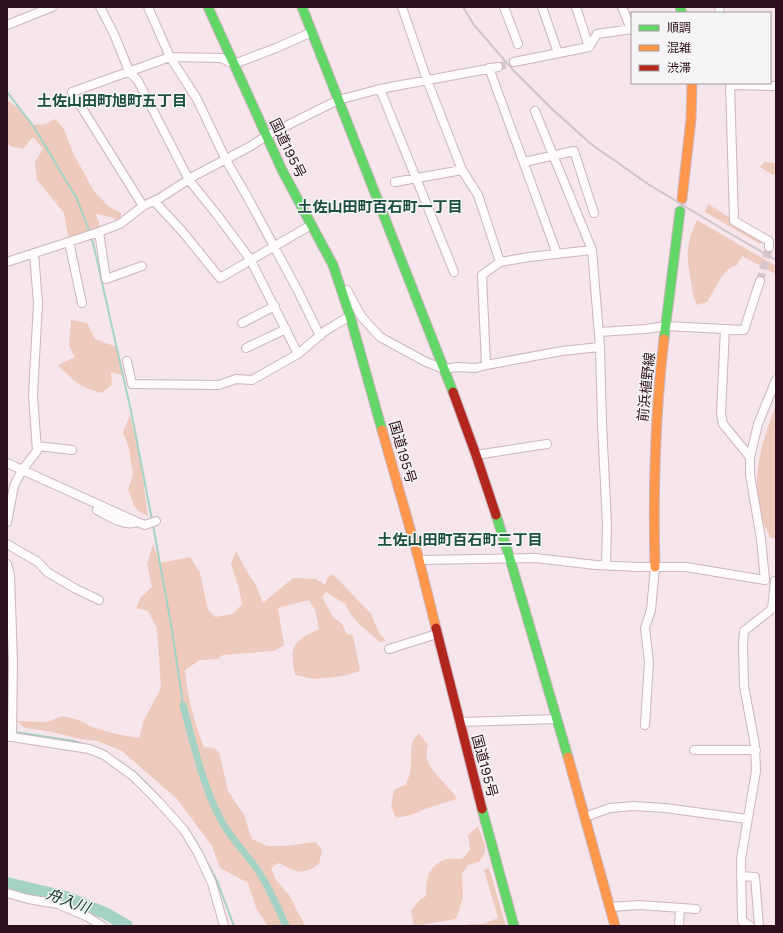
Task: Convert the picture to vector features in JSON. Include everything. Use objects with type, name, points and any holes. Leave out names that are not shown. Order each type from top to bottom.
[{"type":"main road","name":"国道195号","points":[[208,7],[282,170],[333,265],[350,316],[419,560],[459,722],[514,926]]},
{"type":"main road","points":[[302,7],[444,369],[476,455],[510,559],[585,816],[615,926]]},
{"type":"main road","points":[[682,199],[691,119],[692,84]]},
{"type":"main road","name":"前浜植野線","points":[[655,567],[653,486],[655,442],[666,326],[680,211]]},
{"type":"street","points":[[7,24],[52,7]]},
{"type":"street","points":[[100,7],[114,34],[129,71],[138,80],[189,180],[250,259],[298,354]]},
{"type":"street","points":[[148,7],[170,57],[196,99],[226,160],[274,246],[320,336]]},
{"type":"street","points":[[402,7],[427,80],[462,170],[478,195],[500,262]]},
{"type":"street","points":[[504,7],[518,44]]},
{"type":"street","points":[[542,7],[558,53]]},
{"type":"street","points":[[576,7],[589,47]]},
{"type":"street","points":[[589,47],[596,34],[631,29],[622,7]]},
{"type":"street","points":[[143,206],[72,92],[170,57],[221,58],[234,64],[312,32]]},
{"type":"street","points":[[514,62],[589,47]]},
{"type":"street","points":[[7,262],[120,224],[143,206],[266,136],[338,100],[380,89],[498,67]]},
{"type":"street","points":[[489,68],[557,254]]},
{"type":"street","points":[[769,248],[770,242],[734,221],[730,84],[776,86]]},
{"type":"street","points":[[380,89],[454,272]]},
{"type":"street","points":[[535,111],[592,250],[600,347],[607,525],[606,565]]},
{"type":"street","points":[[524,162],[574,151],[594,213]]},
{"type":"street","points":[[395,182],[462,170]]},
{"type":"street","points":[[154,201],[182,231],[220,278],[250,259],[311,225]]},
{"type":"street","points":[[98,232],[106,279],[142,266]]},
{"type":"street","points":[[65,243],[82,304]]},
{"type":"street","points":[[486,365],[482,274],[500,262],[592,250]]},
{"type":"street","points":[[7,522],[14,486],[22,470],[37,451],[33,395],[38,303],[34,253]]},
{"type":"street","points":[[333,265],[361,316],[380,337],[426,362],[444,369],[457,367],[476,368],[562,351],[600,347]]},
{"type":"street","points":[[598,332],[646,329],[666,326],[744,330],[760,280]]},
{"type":"street","points":[[242,323],[275,306]]},
{"type":"street","points":[[127,361],[132,384],[219,385],[236,379],[252,380],[298,354],[325,331],[350,316]]},
{"type":"street","points":[[724,329],[721,413],[723,424],[750,457]]},
{"type":"street","points":[[246,348],[286,330]]},
{"type":"street","points":[[765,580],[761,539],[750,475],[750,457],[758,424],[776,380]]},
{"type":"street","points":[[476,455],[547,444]]},
{"type":"street","points":[[37,446],[72,450]]},
{"type":"street","points":[[7,462],[137,522],[146,525],[156,521]]},
{"type":"street","points":[[7,544],[38,562],[47,572],[76,589],[99,600]]},
{"type":"street","points":[[419,560],[535,558],[606,565],[686,568],[775,581],[772,609],[744,631],[744,686],[756,750],[756,771],[741,859],[742,921],[750,926]]},
{"type":"street","points":[[7,564],[10,575],[9,587],[13,662],[12,724],[10,736],[89,749],[104,755],[133,776],[184,830],[198,853],[212,883],[224,926]]},
{"type":"street","points":[[645,725],[649,662],[645,628],[651,610],[655,567]]},
{"type":"street","points":[[389,649],[437,634]]},
{"type":"street","points":[[459,722],[557,719]]},
{"type":"street","points":[[694,750],[756,750]]},
{"type":"street","points":[[585,816],[610,808],[633,806],[665,808],[747,819]]},
{"type":"street","points":[[741,876],[755,877],[759,926]]},
{"type":"street","points":[[7,893],[28,899],[58,904],[88,917],[102,926]]},
{"type":"street","points":[[610,907],[639,904],[696,910]]},
{"type":"street","points":[[679,926],[680,908]]},
{"type":"shaded area","points":[[7,100],[18,108],[33,125],[45,124],[55,119],[64,129],[73,153],[94,191],[108,206],[121,213],[120,222],[111,217],[95,214],[99,222],[99,234],[82,238],[68,236],[64,213],[37,180],[35,162],[43,149],[33,137],[23,149],[10,146],[7,142]]},
{"type":"shaded area","points":[[764,162],[776,163],[776,174],[773,175],[760,167]]},
{"type":"shaded area","points":[[708,204],[764,239],[760,244],[705,212]]},
{"type":"shaded area","points":[[697,220],[776,266],[776,274],[742,256],[737,265],[730,268],[722,276],[707,302],[697,305],[692,290],[688,264],[688,250]]},
{"type":"shaded area","points":[[71,320],[87,323],[95,339],[117,347],[124,376],[111,372],[112,384],[102,393],[88,389],[78,383],[58,365],[75,357],[69,346]]},
{"type":"shaded area","points":[[776,406],[776,539],[770,537],[761,517],[758,500],[757,473],[762,445]]},
{"type":"shaded area","points":[[130,415],[141,465],[148,516],[140,512],[134,506],[128,489],[133,475],[129,448],[123,432]]},
{"type":"shaded area","points":[[153,544],[160,563],[190,557],[200,573],[208,610],[215,617],[233,614],[242,604],[239,588],[231,564],[236,551],[256,585],[263,603],[293,578],[316,579],[325,585],[327,578],[333,574],[371,614],[379,633],[386,641],[380,642],[360,625],[352,616],[345,604],[326,592],[322,597],[333,617],[342,624],[347,634],[353,635],[360,671],[343,676],[314,679],[295,675],[293,651],[295,646],[303,637],[319,629],[315,610],[309,600],[278,608],[284,645],[274,651],[223,655],[218,659],[200,660],[185,670],[187,689],[197,728],[204,747],[214,748],[219,752],[228,791],[244,815],[252,839],[267,846],[285,846],[316,842],[322,850],[319,864],[308,870],[299,871],[290,869],[279,863],[271,868],[276,880],[289,895],[305,926],[268,926],[257,910],[248,883],[220,868],[212,846],[177,799],[122,751],[97,741],[25,728],[17,721],[47,722],[62,716],[76,719],[92,727],[116,734],[139,738],[144,720],[161,688],[157,628],[148,611],[136,608],[141,597],[152,587],[147,564]]},
{"type":"shaded area","points":[[419,733],[428,745],[427,756],[429,763],[436,774],[457,799],[411,815],[396,818],[391,806],[394,790],[406,784],[410,775],[411,747]]},
{"type":"shaded area","points":[[478,826],[485,845],[485,853],[479,862],[468,865],[462,874],[463,898],[456,919],[414,926],[411,910],[421,899],[426,896],[428,875],[438,863],[443,860],[462,859],[470,850],[468,835]]},
{"type":"shaded area","points":[[489,868],[506,926],[467,926],[470,924],[483,924],[498,918],[484,870]]},
{"type":"waterway","points":[[7,92],[34,127],[77,199],[90,233]]},
{"type":"waterway","points":[[91,237],[131,411],[152,520]]},
{"type":"waterway","points":[[153,525],[172,630],[183,705]]},
{"type":"waterway","points":[[183,705],[199,764],[209,793],[221,820],[229,834],[263,878],[286,926]]},
{"type":"waterway","points":[[15,732],[74,741],[85,745]]},
{"type":"waterway","points":[[114,758],[136,773],[155,792]]},
{"type":"waterway","points":[[194,838],[217,881],[234,926]]},
{"type":"waterway","name":"舟入川","points":[[7,883],[66,897],[107,914],[127,926]]},
{"type":"tunnel","points":[[498,67],[514,62]]},
{"type":"tunnel","points":[[760,281],[769,247]]},
{"type":"railway","points":[[463,7],[474,25],[514,71],[551,108],[591,144],[648,184],[776,260]]},
{"type":"traffic: fast","points":[[208,7],[282,170],[333,265],[350,316],[382,430]]},
{"type":"traffic: fast","points":[[302,7],[453,392]]},
{"type":"traffic: fast","points":[[680,7],[682,12]]},
{"type":"traffic: fast","points":[[664,339],[680,211]]},
{"type":"traffic: fast","points":[[496,515],[568,757]]},
{"type":"traffic: fast","points":[[482,809],[514,926]]},
{"type":"traffic: slow","points":[[682,199],[691,119],[692,84]]},
{"type":"traffic: slow","points":[[655,567],[655,453],[664,339]]},
{"type":"traffic: slow","points":[[382,430],[419,560],[436,628]]},
{"type":"traffic: slow","points":[[568,757],[615,926]]},
{"type":"traffic: jam","points":[[453,392],[496,515]]},
{"type":"traffic: jam","points":[[436,628],[482,809]]},
{"type":"district","name":"土佐山田町旭町五丁目","points":[[112,101]]},
{"type":"district","name":"土佐山田町百石町一丁目","points":[[380,207]]},
{"type":"district","name":"土佐山田町百石町二丁目","points":[[460,540]]}]
